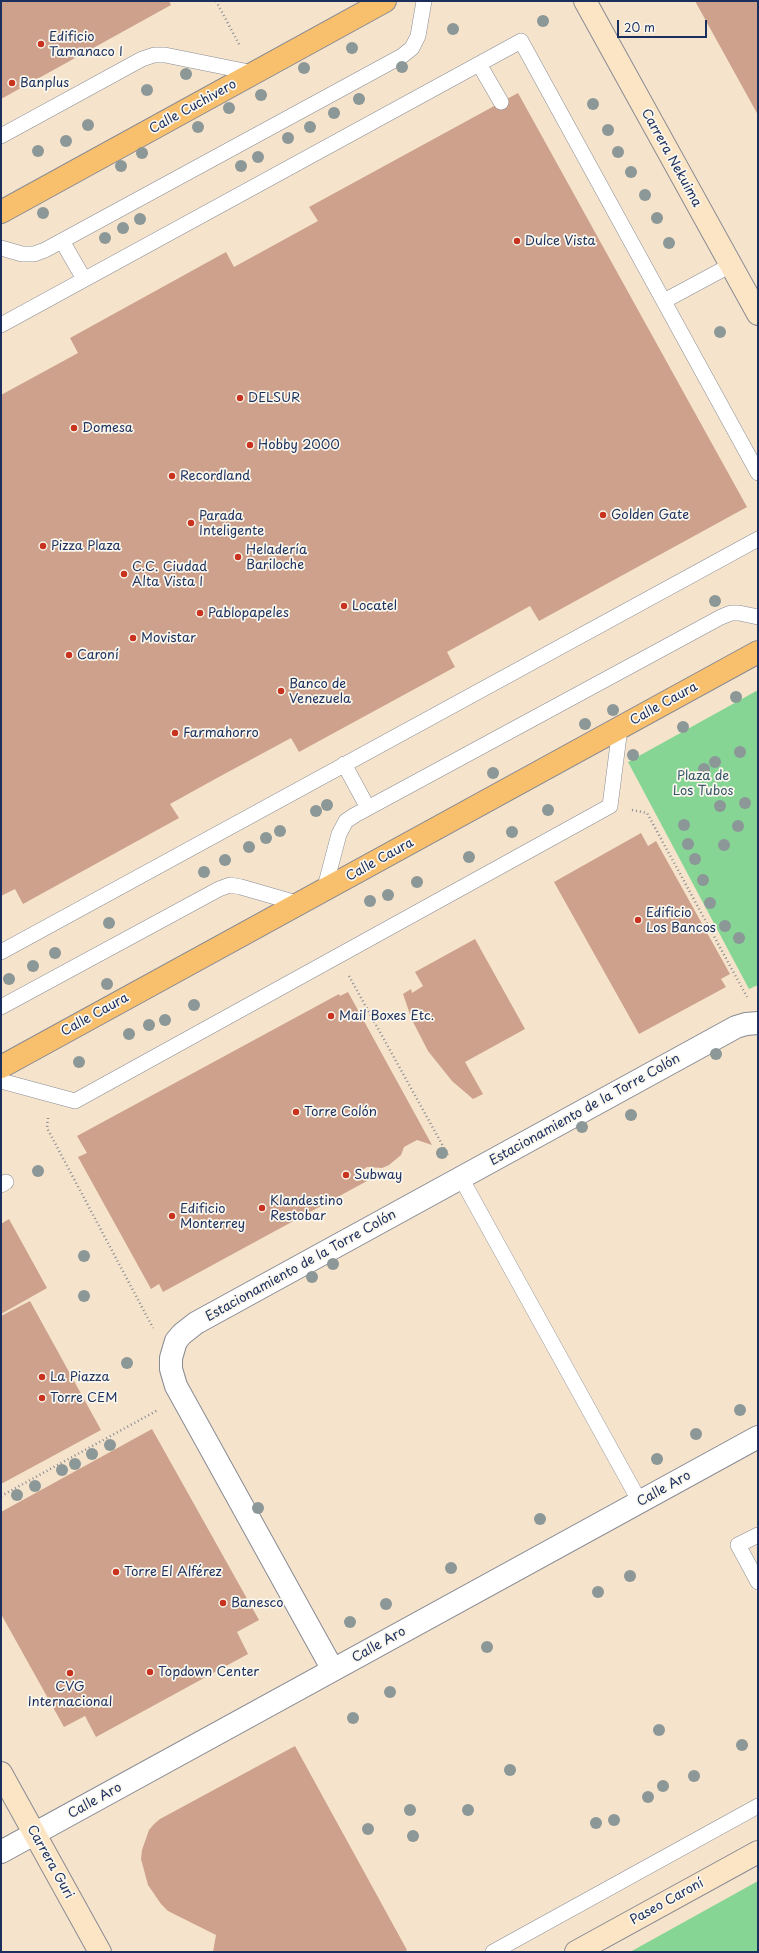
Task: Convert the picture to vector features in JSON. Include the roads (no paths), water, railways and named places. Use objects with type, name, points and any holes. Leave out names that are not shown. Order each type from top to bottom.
[{"type":"main road","name":"Calle Cuchivero","points":[[1,212],[385,1]]},
{"type":"main road","name":"Calle Caura","points":[[1,1067],[758,652]]},
{"type":"street","name":"Carrera Nekuima","points":[[585,1],[758,314]]},
{"type":"street","name":"Estacionamiento de la Torre Colón","points":[[333,1670],[182,1397],[173,1378],[171,1369],[171,1358],[176,1341],[196,1323],[736,1027],[752,1023]]},
{"type":"street","name":"Calle Aro","points":[[1,1852],[758,1437]]},
{"type":"street","name":"Carrera Guri","points":[[1,1773],[100,1952]]},
{"type":"street","name":"Paseo Caroní","points":[[576,1952],[758,1852]]},
{"type":"lane","points":[[1,248],[22,254],[34,254],[402,56],[412,48],[418,36],[424,1]]},
{"type":"lane","points":[[1,325],[521,41],[758,473]]},
{"type":"lane","points":[[1,136],[142,58],[154,54],[254,73]]},
{"type":"lane","points":[[480,64],[501,102]]},
{"type":"lane","points":[[62,240],[84,279]]},
{"type":"lane","points":[[664,302],[731,265]]},
{"type":"lane","points":[[1,952],[758,539]]},
{"type":"lane","points":[[324,891],[339,834],[346,821],[721,617],[731,613],[739,613],[758,617]]},
{"type":"lane","points":[[1,1081],[75,1100],[610,806],[620,728]]},
{"type":"lane","points":[[344,764],[368,808]]},
{"type":"lane","points":[[1,1007],[230,885],[300,904]]},
{"type":"lane","points":[[461,1178],[640,1502]]},
{"type":"lane","points":[[758,1535],[738,1546],[758,1582]]},
{"type":"lane","points":[[493,1952],[758,1806]]},
{"type":"place","name":"Edificio Tamanaco I","points":[[41,44]]},
{"type":"place","name":"Banplus","points":[[12,83]]},
{"type":"place","name":"Dulce Vista","points":[[517,241]]},
{"type":"place","name":"DELSUR","points":[[240,398]]},
{"type":"place","name":"Domesa","points":[[74,428]]},
{"type":"place","name":"Hobby 2000","points":[[250,445]]},
{"type":"place","name":"Recordland","points":[[172,476]]},
{"type":"place","name":"Golden Gate","points":[[603,515]]},
{"type":"place","name":"Parada Inteligente","points":[[191,523]]},
{"type":"place","name":"Pizza Plaza","points":[[43,546]]},
{"type":"place","name":"Heladería Bariloche","points":[[238,557]]},
{"type":"place","name":"C.C. Ciudad Alta Vista I","points":[[124,574]]},
{"type":"place","name":"Locatel","points":[[344,606]]},
{"type":"place","name":"Pablopapeles","points":[[200,613]]},
{"type":"place","name":"Movistar","points":[[133,638]]},
{"type":"place","name":"Caroní","points":[[69,655]]},
{"type":"place","name":"Banco de Venezuela","points":[[281,691]]},
{"type":"place","name":"Farmahorro","points":[[175,733]]},
{"type":"place","name":"Edificio Los Bancos","points":[[638,920]]},
{"type":"place","name":"Mail Boxes Etc.","points":[[331,1016]]},
{"type":"place","name":"Torre Colón","points":[[296,1112]]},
{"type":"place","name":"Subway","points":[[346,1175]]},
{"type":"place","name":"Klandestino Restobar","points":[[262,1208]]},
{"type":"place","name":"Edificio Monterrey","points":[[172,1216]]},
{"type":"place","name":"La Piazza","points":[[42,1377]]},
{"type":"place","name":"Torre CEM","points":[[42,1398]]},
{"type":"place","name":"Torre El Alférez","points":[[116,1572]]},
{"type":"place","name":"Banesco","points":[[223,1603]]},
{"type":"place","name":"Topdown Center","points":[[150,1672]]},
{"type":"place","name":"CVG Internacional","points":[[70,1673]]},
{"type":"park label","name":"Plaza de Los Tubos","points":[[703,784]]}]
